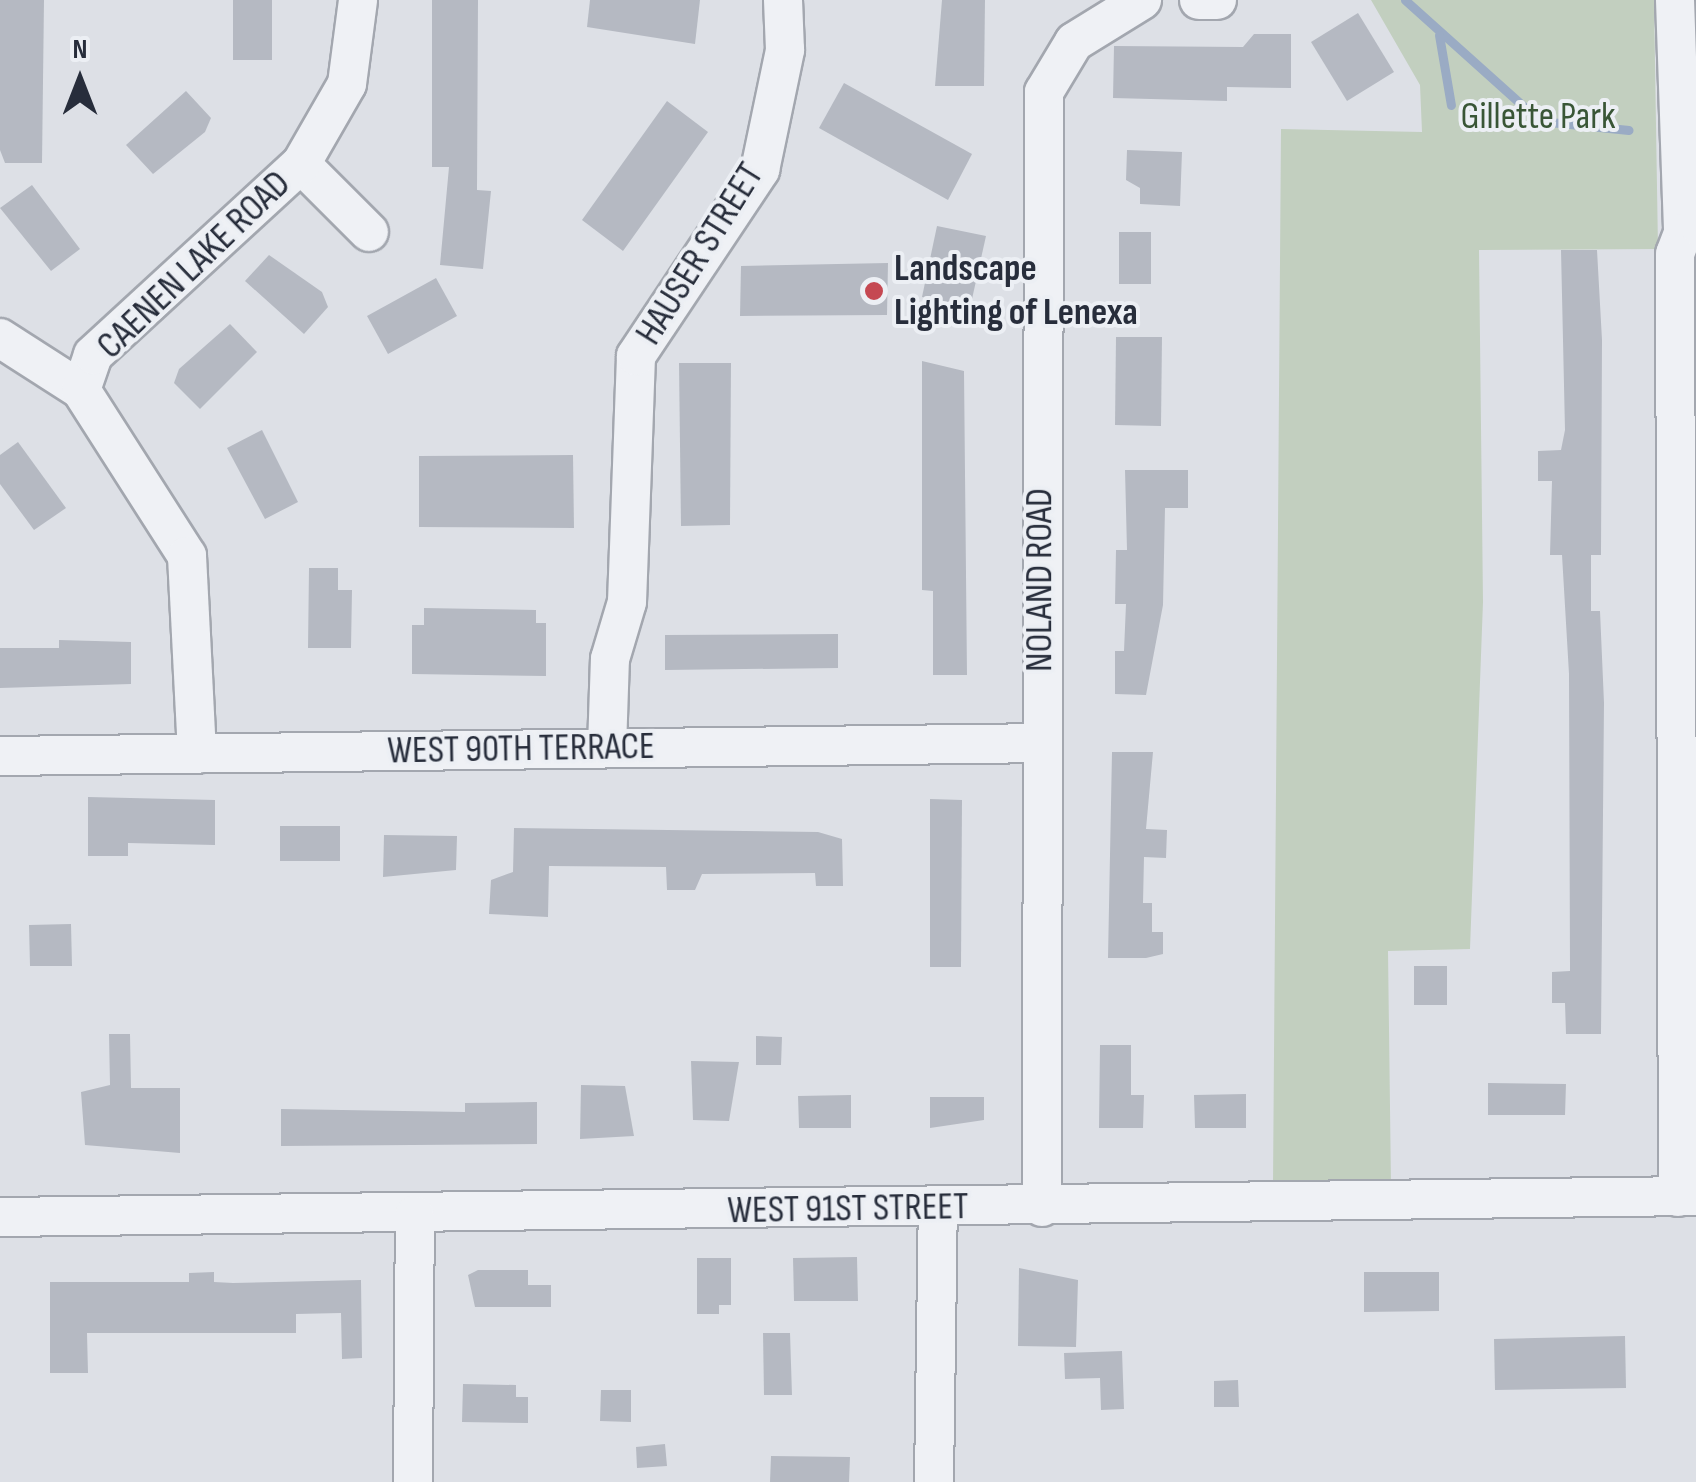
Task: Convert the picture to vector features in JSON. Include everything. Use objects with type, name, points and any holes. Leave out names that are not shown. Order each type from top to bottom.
[{"type":"street","name":"CAENEN LAKE ROAD","points":[[198,754],[187,556],[81,390],[93,355],[301,164],[346,84],[358,0]]},
{"type":"street","name":"HAUSER STREET","points":[[607,748],[610,659],[630,572],[636,356],[760,170],[786,50],[783,0]]},
{"type":"street","name":"NOLAND ROAD","points":[[1042,1207],[1044,92],[1074,42],[1142,0]]},
{"type":"street","points":[[1199,0],[1217,0]]},
{"type":"street","points":[[1675,0],[1675,183],[1662,198],[1661,234],[1676,254],[1687,1196]]},
{"type":"street","name":"CAENEN LAKE ROAD","points":[[301,164],[369,232]]},
{"type":"street","points":[[0,338],[81,390]]},
{"type":"street","name":"WEST 90TH TERRACE","points":[[0,756],[1042,743]]},
{"type":"street","name":"WEST 91ST STREET","points":[[0,1217],[415,1215],[1687,1196]]},
{"type":"street","points":[[934,1482],[938,1208]]},
{"type":"street","points":[[413,1482],[415,1215]]},
{"type":"green space","name":"Gillette Park","points":[[1371,0],[1654,0],[1658,249],[1479,250],[1483,602],[1470,949],[1388,951],[1391,1185],[1273,1184],[1281,129],[1422,132],[1420,85]]},
{"type":"building","points":[[0,0],[44,0],[42,163],[5,163],[0,150]]},
{"type":"building","points":[[233,0],[272,0],[272,60],[233,60]]},
{"type":"building","points":[[432,0],[478,0],[477,190],[491,191],[483,269],[440,265],[449,167],[432,167]]},
{"type":"building","points":[[590,0],[700,0],[695,44],[587,27]]},
{"type":"building","points":[[942,0],[985,0],[984,86],[935,86]]},
{"type":"building","points":[[1358,13],[1394,72],[1347,101],[1311,42]]},
{"type":"building","points":[[1254,34],[1291,34],[1291,88],[1227,87],[1227,101],[1113,98],[1114,46],[1243,47]]},
{"type":"building","points":[[844,83],[972,154],[948,200],[819,128]]},
{"type":"building","points":[[186,91],[211,118],[205,132],[153,174],[126,145]]},
{"type":"building","points":[[667,101],[708,132],[623,251],[582,220]]},
{"type":"building","points":[[1127,150],[1182,152],[1180,206],[1140,204],[1140,188],[1126,180]]},
{"type":"building","points":[[32,185],[80,249],[51,271],[0,208]]},
{"type":"building","points":[[937,226],[986,236],[970,308],[922,297]]},
{"type":"building","points":[[1119,232],[1151,232],[1151,284],[1119,284]]},
{"type":"building","points":[[1561,250],[1597,250],[1602,340],[1601,555],[1591,555],[1591,611],[1600,611],[1604,703],[1601,1034],[1566,1034],[1565,1003],[1552,1003],[1552,972],[1570,971],[1569,674],[1562,555],[1550,555],[1552,481],[1538,481],[1538,451],[1561,450],[1565,430]]},
{"type":"building","points":[[269,255],[322,292],[328,307],[304,334],[245,281]]},
{"type":"building","points":[[888,263],[887,315],[740,316],[741,266]]},
{"type":"building","points":[[436,278],[457,316],[388,354],[367,316]]},
{"type":"building","points":[[230,324],[257,352],[200,409],[174,383],[179,369]]},
{"type":"building","points":[[1116,337],[1162,337],[1161,426],[1115,425]]},
{"type":"building","points":[[922,361],[964,371],[967,675],[933,675],[933,591],[922,590]]},
{"type":"building","points":[[679,363],[731,363],[730,525],[681,526]]},
{"type":"building","points":[[262,430],[298,502],[265,519],[227,448]]},
{"type":"building","points":[[18,442],[66,508],[34,530],[0,484],[0,455]]},
{"type":"building","points":[[573,455],[574,528],[419,527],[419,456]]},
{"type":"building","points":[[1125,470],[1188,470],[1188,508],[1165,508],[1163,605],[1146,695],[1115,694],[1115,651],[1124,651],[1126,604],[1115,604],[1116,550],[1127,550]]},
{"type":"building","points":[[309,568],[338,568],[338,590],[352,590],[351,648],[308,648]]},
{"type":"building","points":[[424,608],[536,610],[536,623],[546,623],[546,676],[412,674],[412,625],[424,625]]},
{"type":"building","points":[[838,634],[838,668],[665,670],[665,635]]},
{"type":"building","points":[[59,640],[131,642],[131,684],[0,688],[0,648],[59,648]]},
{"type":"building","points":[[1112,752],[1153,752],[1146,829],[1167,830],[1166,858],[1144,857],[1143,903],[1152,903],[1152,932],[1163,932],[1163,954],[1146,958],[1108,958]]},
{"type":"building","points":[[88,797],[215,800],[215,845],[128,843],[128,856],[88,856]]},
{"type":"building","points":[[930,799],[962,800],[961,967],[930,967]]},
{"type":"building","points":[[280,826],[340,826],[340,861],[280,861]]},
{"type":"building","points":[[514,828],[818,832],[842,839],[843,886],[816,886],[815,873],[702,874],[695,890],[667,890],[666,867],[549,866],[548,917],[489,914],[491,880],[513,872]]},
{"type":"building","points":[[384,835],[457,836],[456,870],[383,877]]},
{"type":"building","points":[[71,924],[72,966],[30,966],[29,925]]},
{"type":"building","points":[[1414,966],[1447,966],[1447,1005],[1414,1005]]},
{"type":"building","points":[[109,1034],[130,1034],[131,1088],[180,1088],[180,1153],[85,1145],[81,1092],[110,1085]]},
{"type":"building","points":[[756,1036],[782,1037],[781,1065],[756,1065]]},
{"type":"building","points":[[1100,1045],[1131,1045],[1131,1095],[1144,1095],[1143,1128],[1099,1128]]},
{"type":"building","points":[[691,1061],[739,1062],[729,1121],[693,1120]]},
{"type":"building","points":[[1488,1083],[1566,1084],[1565,1115],[1488,1115]]},
{"type":"building","points":[[581,1085],[625,1086],[634,1136],[580,1139]]},
{"type":"building","points":[[1246,1094],[1246,1128],[1195,1128],[1194,1095]]},
{"type":"building","points":[[851,1095],[851,1128],[799,1128],[798,1096]]},
{"type":"building","points":[[930,1097],[984,1097],[984,1120],[930,1128]]},
{"type":"building","points":[[537,1102],[537,1144],[281,1146],[281,1109],[465,1112],[465,1103]]},
{"type":"building","points":[[857,1257],[858,1301],[794,1301],[793,1258]]},
{"type":"building","points":[[697,1258],[731,1258],[731,1305],[719,1305],[719,1314],[697,1314]]},
{"type":"building","points":[[1019,1268],[1078,1280],[1076,1347],[1018,1346]]},
{"type":"building","points":[[478,1270],[528,1270],[528,1285],[551,1285],[551,1307],[475,1307],[468,1275]]},
{"type":"building","points":[[214,1272],[214,1282],[361,1280],[362,1358],[342,1359],[341,1313],[296,1314],[296,1333],[87,1333],[88,1373],[50,1373],[50,1282],[189,1282],[189,1273]]},
{"type":"building","points":[[1364,1272],[1439,1272],[1439,1311],[1364,1312]]},
{"type":"building","points":[[763,1333],[790,1333],[792,1395],[764,1395]]},
{"type":"building","points":[[1625,1336],[1626,1388],[1495,1390],[1494,1339]]},
{"type":"building","points":[[1122,1351],[1124,1409],[1101,1410],[1100,1378],[1065,1379],[1064,1353]]},
{"type":"building","points":[[1238,1380],[1239,1407],[1214,1407],[1214,1381]]},
{"type":"building","points":[[463,1384],[516,1385],[516,1397],[528,1397],[528,1423],[462,1422]]},
{"type":"building","points":[[601,1390],[631,1390],[631,1422],[600,1421]]},
{"type":"building","points":[[665,1444],[667,1466],[637,1468],[636,1447]]},
{"type":"building","points":[[771,1456],[850,1457],[849,1482],[770,1482]]},
{"type":"waterway","points":[[1405,0],[1540,121],[1629,130]]},
{"type":"waterway","points":[[1439,35],[1451,105]]},
{"type":"place","name":"Landscape Lighting of Lenexa","points":[[874,291]]}]
